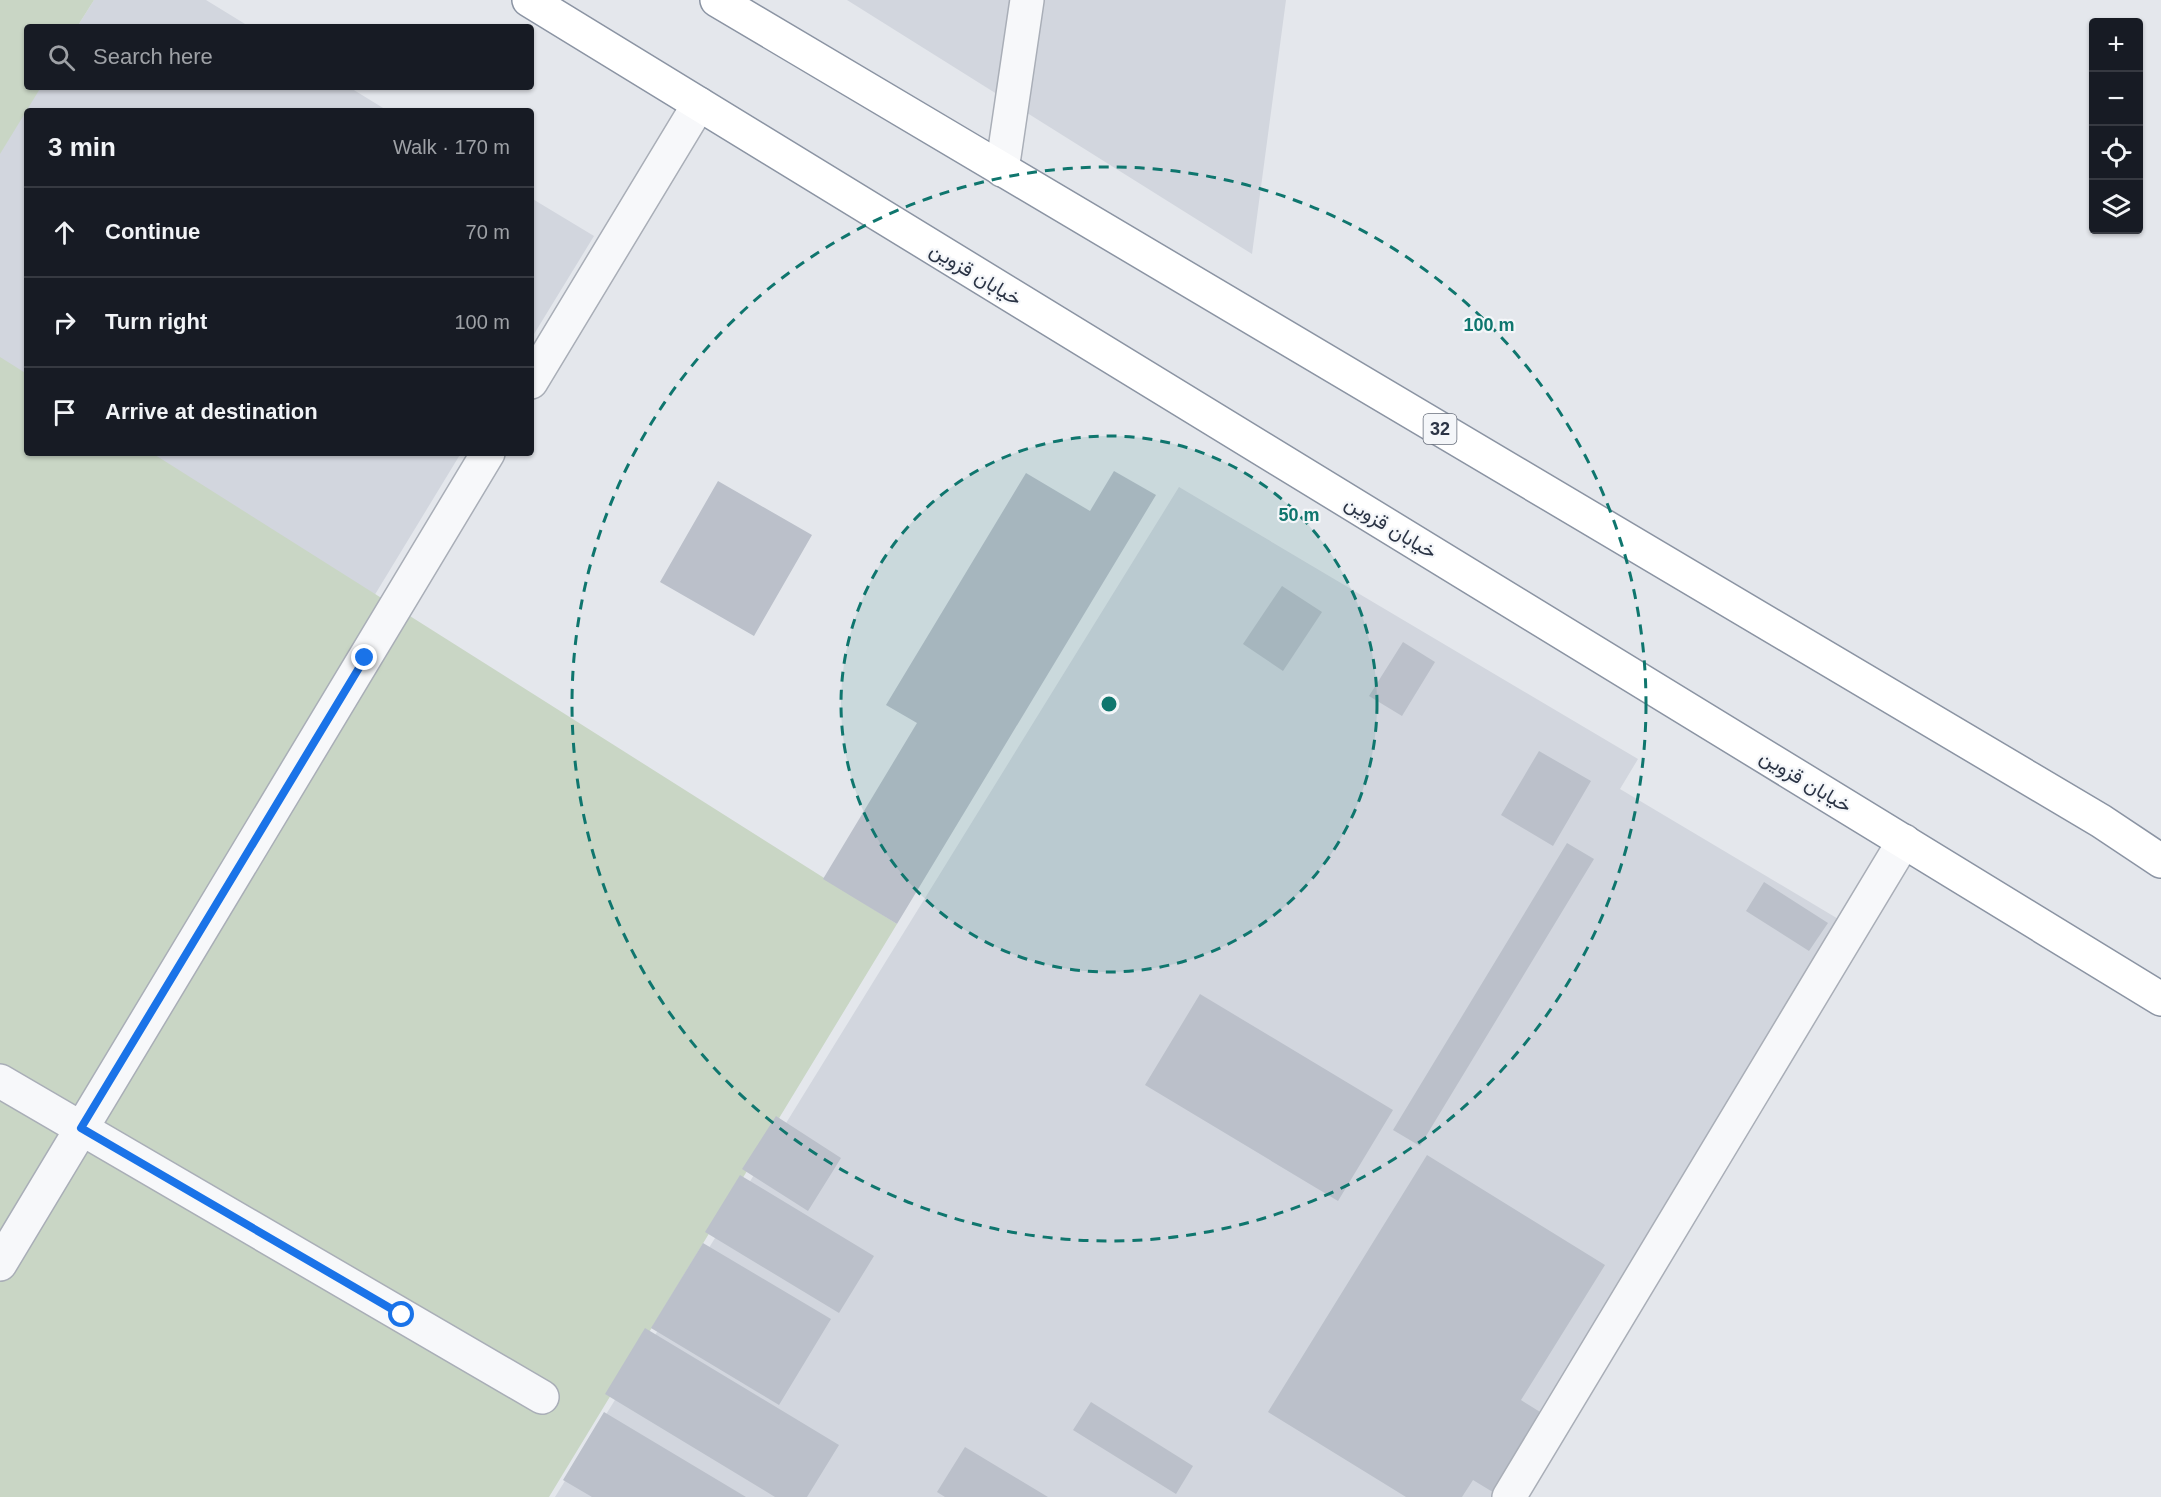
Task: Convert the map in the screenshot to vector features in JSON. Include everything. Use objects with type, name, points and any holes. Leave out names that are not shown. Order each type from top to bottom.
[{"type":"highway","name":"خیابان قزوین","points":[[529,0],[2161,999]]},
{"type":"highway","name":"32","points":[[717,0],[2091,814],[2161,861]]},
{"type":"street","points":[[1002,170],[1027,0]]},
{"type":"street","points":[[534,377],[699,104]]},
{"type":"street","points":[[0,1264],[486,456]]},
{"type":"street","points":[[1509,1497],[1904,841]]},
{"type":"street","points":[[0,1081],[542,1397]]},
{"type":"shaded area","points":[[94,0],[206,0],[245,24],[79,24]]},
{"type":"shaded area","points":[[847,0],[1286,0],[1252,254]]},
{"type":"shaded area","points":[[38,90],[354,90],[383,108],[27,108]]},
{"type":"shaded area","points":[[24,113],[24,456],[459,456],[337,657],[0,452],[0,153]]},
{"type":"shaded area","points":[[534,200],[594,236],[534,334]]},
{"type":"shaded area","points":[[1179,487],[1638,759],[1620,789],[1845,923],[1501,1497],[555,1497]]},
{"type":"green space","points":[[0,0],[94,0],[79,24],[24,24],[24,90],[39,90],[28,108],[24,108],[24,115],[0,154]]},
{"type":"green space","points":[[0,357],[24,372],[24,456],[157,456],[897,924],[549,1497],[0,1497]]},
{"type":"building","points":[[1114,471],[1156,495],[897,924],[823,879],[917,723],[886,705],[1026,473],[1090,511]]},
{"type":"building","points":[[718,481],[812,535],[754,636],[660,582]]},
{"type":"building","points":[[1282,586],[1322,612],[1283,671],[1243,644]]},
{"type":"building","points":[[1403,642],[1435,662],[1402,716],[1369,696]]},
{"type":"building","points":[[1539,751],[1591,781],[1553,846],[1501,815]]},
{"type":"building","points":[[1567,843],[1594,859],[1420,1146],[1393,1130]]},
{"type":"building","points":[[1764,882],[1828,923],[1809,951],[1746,911]]},
{"type":"building","points":[[1200,994],[1393,1110],[1338,1201],[1145,1085]]},
{"type":"building","points":[[776,1116],[841,1158],[808,1211],[742,1169]]},
{"type":"building","points":[[1427,1155],[1605,1265],[1521,1400],[1545,1415],[1496,1494],[1473,1480],[1462,1497],[1406,1497],[1268,1412]]},
{"type":"building","points":[[740,1175],[874,1256],[839,1313],[705,1232]]},
{"type":"building","points":[[703,1243],[831,1319],[779,1405],[651,1328]]},
{"type":"building","points":[[645,1328],[839,1445],[807,1497],[775,1497],[605,1394]]},
{"type":"building","points":[[1091,1402],[1193,1466],[1176,1494],[1073,1430]]},
{"type":"building","points":[[604,1412],[746,1497],[592,1497],[563,1480]]},
{"type":"building","points":[[965,1447],[1048,1497],[945,1497],[937,1492]]},
{"type":"route","points":[[365,658],[81,1128],[402,1315]]}]
